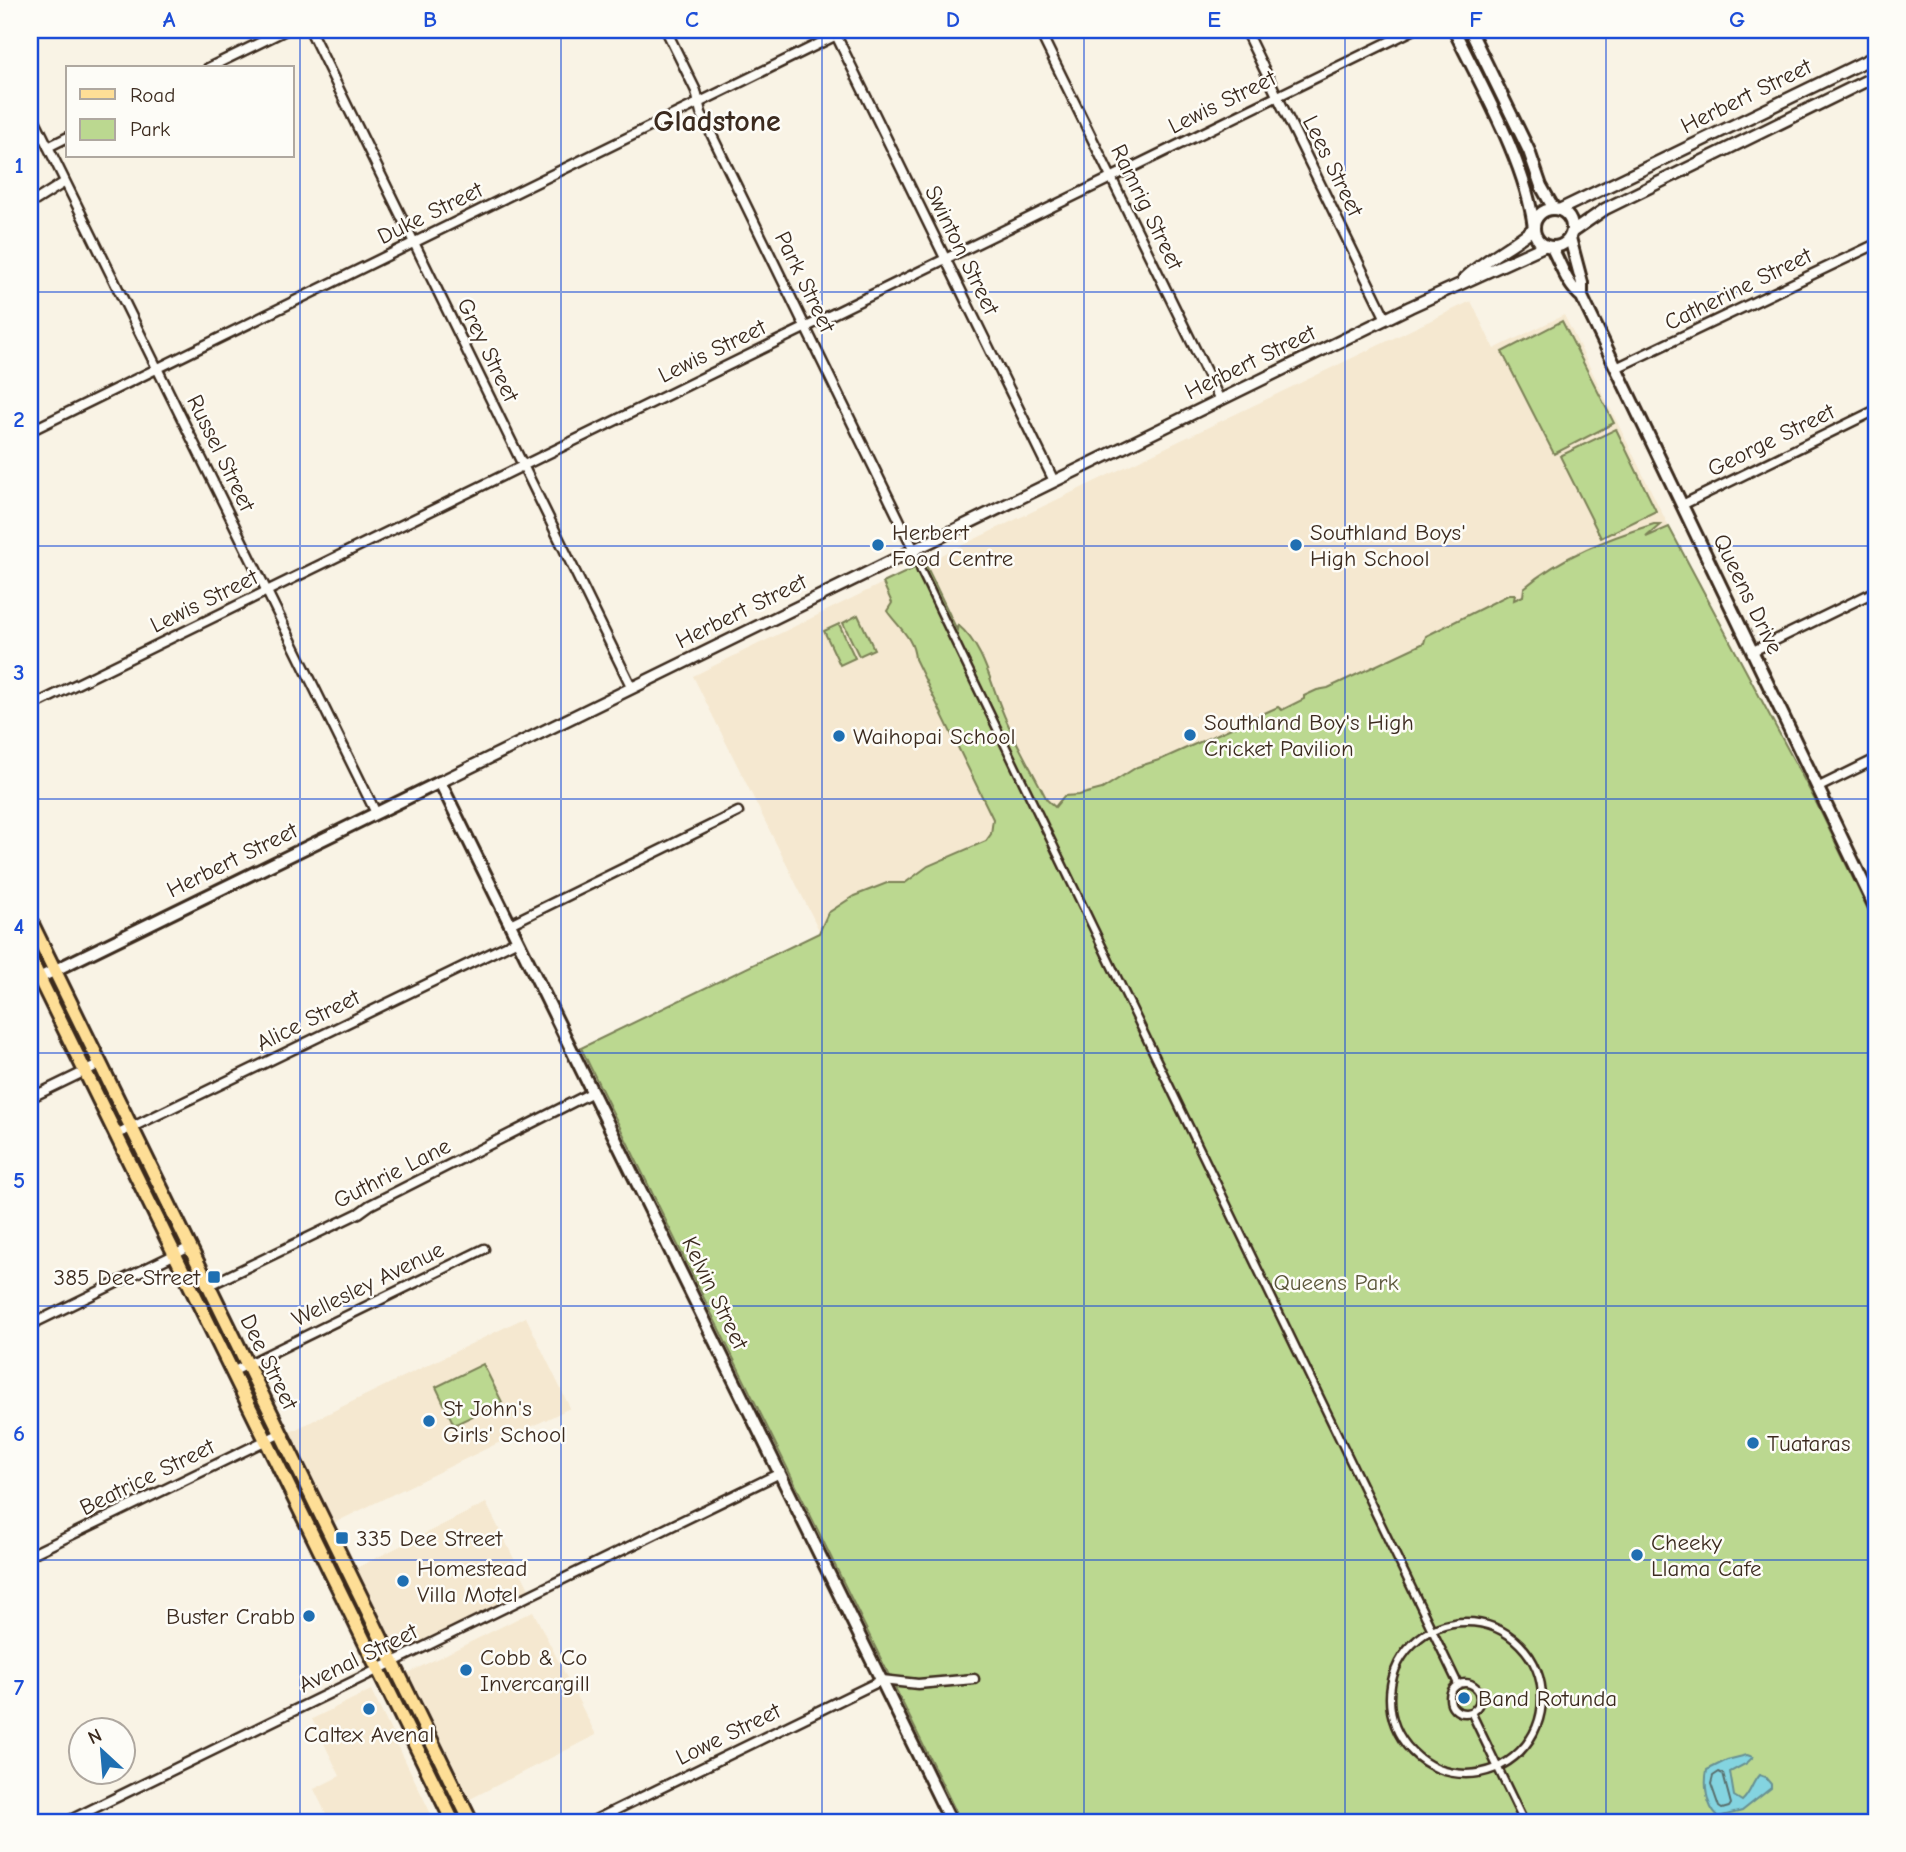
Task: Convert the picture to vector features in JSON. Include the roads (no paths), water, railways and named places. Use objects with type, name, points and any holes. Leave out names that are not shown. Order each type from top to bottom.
[{"type":"main road","points":[[1454,30],[1520,172],[1531,202],[1535,236],[1548,247]]},
{"type":"main road","points":[[1470,30],[1528,151],[1541,186],[1556,209],[1569,217],[1571,235]]},
{"type":"main road","name":"Herbert Street","points":[[1534,228],[1538,216],[1548,209],[1556,209]]},
{"type":"main road","name":"Herbert Street","points":[[1548,247],[1563,246],[1571,235]]},
{"type":"main road","name":"Queens Drive","points":[[1571,235],[1582,283],[1582,297]]},
{"type":"main road","name":"Queens Drive","points":[[1548,247],[1561,262],[1571,288],[1582,297],[1876,909]]},
{"type":"main road","name":"Herbert Street","points":[[39,978],[440,782]]},
{"type":"main road","name":"Kelvin Street","points":[[440,782],[882,1680],[948,1821]]},
{"type":"main road","name":"Dee Street","points":[[30,920],[471,1822]]},
{"type":"main road","name":"Dee Street","points":[[30,959],[453,1822]]},
{"type":"street","points":[[212,66],[286,30]]},
{"type":"street","name":"Grey Street","points":[[310,30],[632,688]]},
{"type":"street","name":"Park Street","points":[[666,30],[696,91],[701,113],[914,550]]},
{"type":"street","name":"Duke Street","points":[[30,431],[847,30]]},
{"type":"street","name":"Ramrig Street","points":[[1039,30],[1220,400]]},
{"type":"street","name":"Lees Street","points":[[1245,30],[1386,319]]},
{"type":"street","name":"Lewis Street","points":[[30,707],[1412,30]]},
{"type":"street","name":"Swinton Street","points":[[836,35],[1054,481]]},
{"type":"street","name":"Herbert Street","points":[[1556,209],[1876,56]]},
{"type":"street","name":"Herbert Street","points":[[1571,235],[1605,209],[1876,76]]},
{"type":"street","points":[[1773,107],[1781,123]]},
{"type":"street","name":"Russel Street","points":[[30,110],[376,813]]},
{"type":"street","points":[[48,147],[66,138]]},
{"type":"street","points":[[30,204],[65,182]]},
{"type":"street","name":"Herbert Street","points":[[1462,282],[1479,265],[1510,247],[1534,228]]},
{"type":"street","name":"Catherine Street","points":[[1616,368],[1876,244]]},
{"type":"street","name":"Herbert Street","points":[[440,782],[1462,282],[1548,247]]},
{"type":"street","name":"George Street","points":[[1682,505],[1876,410]]},
{"type":"street","points":[[914,550],[920,571],[1458,1684]]},
{"type":"street","points":[[1753,651],[1876,591]]},
{"type":"street","points":[[1819,786],[1876,759]]},
{"type":"street","points":[[510,925],[738,812]]},
{"type":"street","name":"Alice Street","points":[[116,1135],[518,940]]},
{"type":"street","points":[[30,1098],[100,1064]]},
{"type":"street","name":"Guthrie Lane","points":[[208,1286],[359,1213],[593,1092]]},
{"type":"street","points":[[30,1325],[190,1247]]},
{"type":"street","name":"Wellesley Avenue","points":[[232,1372],[484,1249]]},
{"type":"street","name":"Beatrice Street","points":[[30,1555],[281,1433]]},
{"type":"street","name":"Avenal Street","points":[[66,1822],[780,1473]]},
{"type":"street","points":[[1450,1622],[1487,1624],[1505,1631],[1520,1643],[1532,1658],[1539,1674],[1542,1709],[1527,1744],[1514,1757],[1497,1767],[1477,1774],[1455,1774],[1435,1768],[1417,1757],[1402,1741],[1392,1722],[1388,1701],[1391,1679],[1399,1658],[1413,1641],[1431,1629],[1450,1622]]},
{"type":"street","points":[[882,1680],[918,1684],[974,1679]]},
{"type":"street","name":"Lowe Street","points":[[591,1822],[882,1680]]},
{"type":"street","points":[[1458,1684],[1472,1684],[1479,1691],[1480,1701],[1471,1712],[1461,1713],[1452,1707],[1449,1697],[1453,1687],[1458,1684]]},
{"type":"street","points":[[1471,1712],[1524,1822]]},
{"type":"water","points":[[1747,1755],[1753,1757],[1730,1772],[1734,1796],[1742,1801],[1759,1775],[1765,1777],[1771,1788],[1742,1811],[1718,1817],[1707,1795],[1707,1770],[1727,1760]]},
{"type":"place","name":"Herbert Food Centre","points":[[878,545]]},
{"type":"place","name":"Southland Boys' High School","points":[[1296,545]]},
{"type":"place","name":"Southland Boy's High Cricket Pavilion","points":[[1190,735]]},
{"type":"place","name":"Waihopai School","points":[[839,736]]},
{"type":"place","name":"385 Dee Street","points":[[214,1277]]},
{"type":"place","name":"St John's Girls' School","points":[[429,1421]]},
{"type":"place","name":"Tuataras","points":[[1753,1443]]},
{"type":"place","name":"335 Dee Street","points":[[342,1538]]},
{"type":"place","name":"Cheeky Llama Cafe","points":[[1637,1555]]},
{"type":"place","name":"Homestead Villa Motel","points":[[403,1581]]},
{"type":"place","name":"Buster Crabb","points":[[309,1616]]},
{"type":"place","name":"Cobb & Co Invercargill","points":[[466,1670]]},
{"type":"place","name":"Band Rotunda","points":[[1464,1698]]},
{"type":"place","name":"Caltex Avenal","points":[[369,1709]]},
{"type":"district","name":"Gladstone","points":[[717,121]]},
{"type":"park label","name":"Queens Park","points":[[1336,1282]]}]
